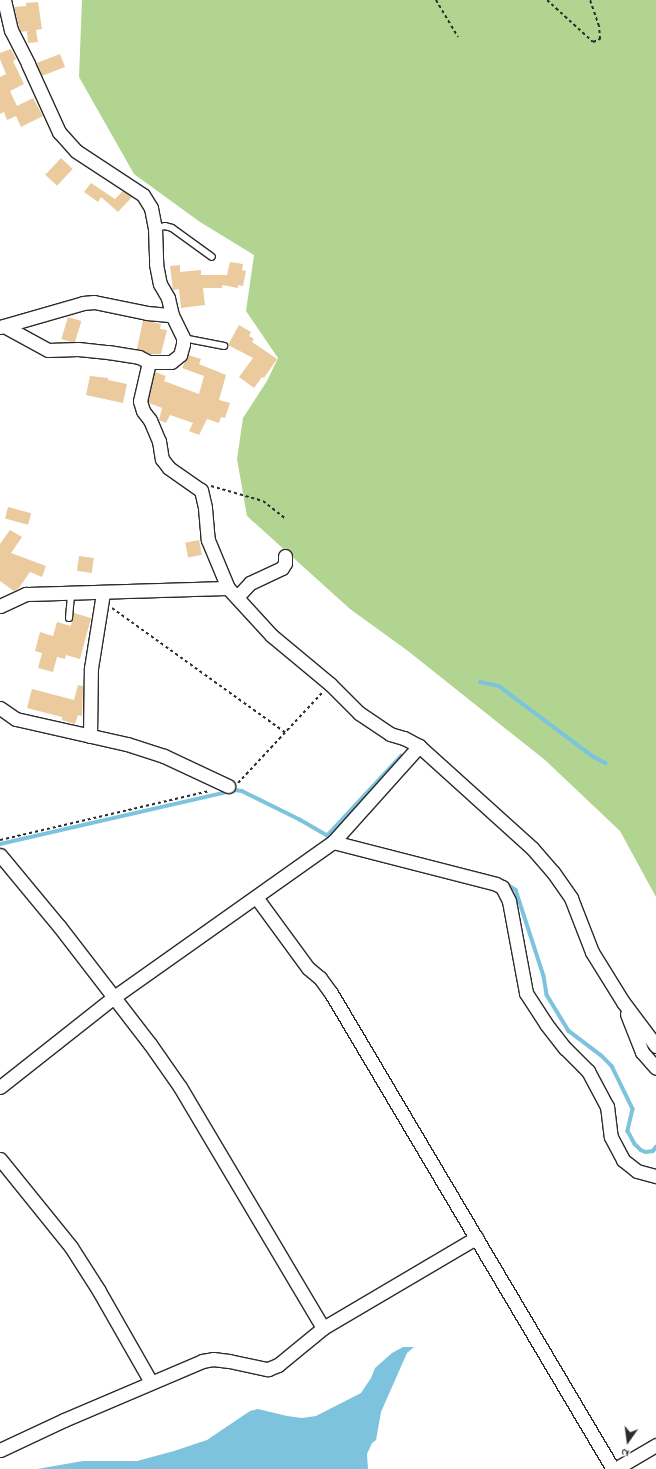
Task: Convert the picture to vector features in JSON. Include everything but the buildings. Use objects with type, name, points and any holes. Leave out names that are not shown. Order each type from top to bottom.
[{"type":"street","points":[[2,327],[48,350],[78,349],[108,352],[139,357],[149,362],[166,363],[176,359],[182,350],[183,338],[172,315],[168,298],[160,284],[156,264],[155,228],[150,204],[143,195],[76,151],[59,132],[28,64],[5,32],[4,0]]},
{"type":"street","points":[[2,327],[83,303],[94,302],[147,313],[172,315]]},
{"type":"street","points":[[149,362],[140,401],[143,411],[150,420],[160,441],[162,459],[169,468],[201,490],[205,508],[208,540],[232,592],[270,635],[330,684],[360,713],[390,734],[404,738],[419,746],[532,848],[553,872],[571,898],[592,952],[623,1002],[656,1046]]},
{"type":"street","points":[[0,606],[26,594],[71,593],[102,596],[232,592],[282,568],[285,563],[285,556]]},
{"type":"street","points":[[90,736],[91,668],[102,596]]},
{"type":"street","points":[[0,708],[16,719],[127,744],[164,756],[228,786]]},
{"type":"street","points":[[0,1087],[114,997],[333,842],[419,746]]},
{"type":"street","points":[[333,842],[496,884],[502,887],[508,901],[526,993],[550,1030],[564,1048],[588,1071],[607,1106],[611,1137],[623,1160],[637,1171],[656,1176]]},
{"type":"street","points":[[0,855],[59,926],[114,997],[180,1087],[323,1328]]},
{"type":"street","points":[[256,897],[308,968],[320,978],[331,993],[476,1238],[620,1468],[656,1445]]},
{"type":"street","points":[[623,1002],[642,1052],[656,1068]]},
{"type":"street","points":[[0,1159],[71,1247],[99,1291],[151,1382]]},
{"type":"street","points":[[0,1450],[64,1420],[202,1361],[213,1359],[268,1369],[278,1365],[323,1328],[476,1238]]},
{"type":"lane","points":[[155,228],[165,226],[172,228],[212,257]]},
{"type":"lane","points":[[183,338],[224,346]]},
{"type":"lane","points":[[69,618],[71,593]]},
{"type":"path","points":[[436,0],[458,37]]},
{"type":"path","points":[[547,0],[593,42],[600,39],[599,26],[590,0]]},
{"type":"path","points":[[201,490],[212,485],[263,501],[286,519]]},
{"type":"path","points":[[102,596],[112,609],[286,733]]},
{"type":"path","points":[[0,840],[238,784],[330,684]]},
{"type":"green space","points":[[82,0],[656,0],[656,897],[620,831],[545,760],[408,651],[350,609],[247,516],[237,459],[243,418],[267,381],[278,358],[246,311],[254,255],[200,222],[134,174],[79,77]]},
{"type":"water","points":[[403,1347],[414,1347],[407,1353],[381,1412],[376,1440],[372,1443],[367,1454],[368,1469],[37,1469],[83,1461],[137,1461],[174,1451],[207,1440],[250,1411],[258,1409],[302,1418],[316,1416],[361,1393],[371,1378],[375,1368],[392,1353]]},
{"type":"waterway","points":[[480,682],[499,686],[594,757],[606,763]]},
{"type":"waterway","points":[[327,836],[401,756]]},
{"type":"waterway","points":[[0,844],[235,790],[242,791],[299,819],[328,836]]},
{"type":"waterway","points":[[503,881],[516,890],[544,976],[547,995],[569,1031],[601,1055],[612,1066],[633,1109],[628,1131],[635,1144],[641,1150],[646,1152],[653,1151],[656,1147]]}]
